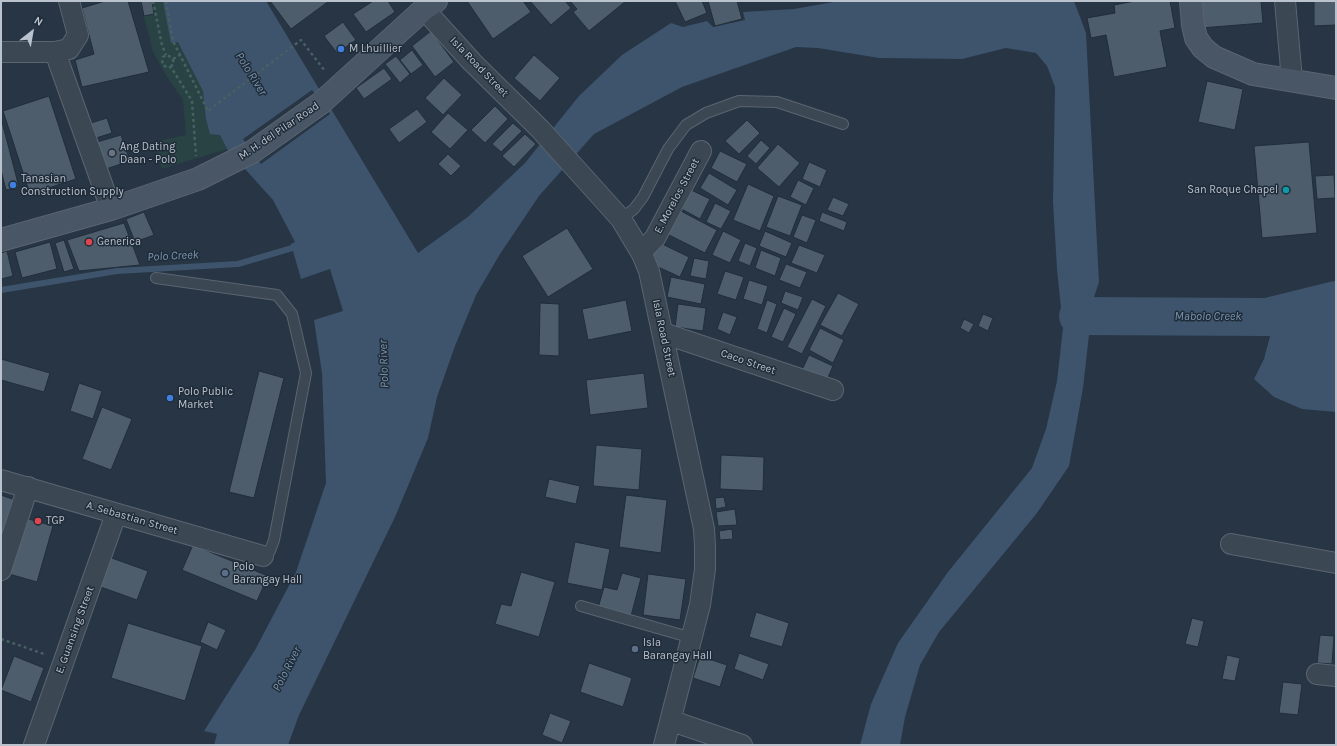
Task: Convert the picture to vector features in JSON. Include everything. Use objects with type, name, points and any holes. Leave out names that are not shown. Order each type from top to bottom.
[{"type":"main road","points":[[1191,1],[1193,25],[1196,38],[1203,48],[1224,62],[1253,74],[1336,88]]},
{"type":"main road","name":"M. H. del Pilar Road","points":[[1,240],[111,209],[198,179],[252,152],[321,103],[430,5]]},
{"type":"street","points":[[1,52],[55,52],[69,49],[78,35],[69,1]]},
{"type":"street","points":[[1285,1],[1292,80]]},
{"type":"street","name":"Isla Road Street","points":[[430,5],[472,62],[540,129],[647,246],[649,271],[704,529],[705,569],[700,605],[672,721],[664,745]]},
{"type":"street","points":[[55,52],[111,209]]},
{"type":"street","name":"E. Morelos Street","points":[[647,246],[701,151]]},
{"type":"street","name":"Caco Street","points":[[663,334],[833,390]]},
{"type":"street","name":"A. Sebastian Street","points":[[1,480],[263,556]]},
{"type":"street","points":[[1,570],[28,488]]},
{"type":"street","name":"E. Guansing Street","points":[[34,745],[116,514]]},
{"type":"street","points":[[1231,544],[1336,563]]},
{"type":"street","points":[[672,721],[742,745]]},
{"type":"lane","points":[[621,219],[634,209],[643,197],[668,149],[686,125],[706,112],[739,101],[777,102],[843,124]]},
{"type":"lane","points":[[156,278],[277,295],[292,314],[306,373],[274,540],[270,551],[263,556]]},
{"type":"lane","points":[[581,606],[692,638]]},
{"type":"path","points":[[153,1],[162,45],[166,56],[173,59]]},
{"type":"path","points":[[166,1],[173,41],[208,111],[301,40],[337,88]]},
{"type":"path","points":[[173,59],[180,55]]},
{"type":"path","points":[[166,56],[162,60],[162,64],[168,68],[171,67]]},
{"type":"path","points":[[171,67],[174,62],[173,59]]},
{"type":"path","points":[[171,67],[192,101],[198,179]]},
{"type":"path","points":[[1,638],[64,661]]},
{"type":"green space","points":[[140,1],[170,1],[220,135],[227,149],[162,169],[154,142],[186,135],[183,100],[167,77],[153,52]]},
{"type":"water","name":"Polo River","points":[[163,1],[266,1],[418,253],[469,216],[525,163],[579,96],[622,55],[671,23],[683,27],[707,21],[713,27],[745,20],[743,12],[794,9],[839,1],[1074,1],[1086,33],[1099,282],[1093,300],[1083,388],[1069,466],[1037,513],[939,632],[920,665],[905,717],[900,745],[860,745],[871,704],[898,643],[948,572],[1032,468],[1046,429],[1057,381],[1063,328],[1057,269],[1053,202],[1055,87],[1047,66],[1036,53],[1006,48],[962,59],[879,58],[818,48],[796,47],[682,87],[594,134],[539,196],[500,254],[476,295],[455,346],[437,397],[428,438],[395,517],[299,715],[288,745],[214,745],[217,734],[204,731],[255,650],[296,572],[326,483],[322,373],[314,320],[343,311],[330,269],[301,279],[291,244],[295,242],[273,200],[227,149],[220,135],[210,134],[206,119],[203,91],[178,42],[171,43]]},
{"type":"water","points":[[1336,300],[1336,412],[1302,409],[1274,397],[1254,379],[1264,359],[1273,325],[1267,317]]},
{"type":"pier","points":[[312,90],[330,114],[261,164],[243,139]]},
{"type":"building","points":[[105,1],[128,1],[149,72],[82,87],[75,60],[94,54],[82,8]]},
{"type":"building","points":[[141,1],[152,1],[154,14],[144,16]]},
{"type":"building","points":[[270,1],[329,1],[291,29]]},
{"type":"building","points":[[373,1],[388,1],[395,12],[366,32],[353,14]]},
{"type":"building","points":[[467,1],[523,1],[531,12],[493,39]]},
{"type":"building","points":[[530,1],[565,1],[571,8],[551,25]]},
{"type":"building","points":[[570,1],[626,1],[589,31],[573,12],[577,9]]},
{"type":"building","points":[[675,1],[702,1],[707,13],[685,22]]},
{"type":"building","points":[[708,1],[737,1],[742,19],[715,26]]},
{"type":"building","points":[[1135,1],[1170,1],[1175,28],[1160,31],[1167,67],[1114,77],[1106,35],[1091,38],[1087,18],[1115,13],[1114,5]]},
{"type":"building","points":[[1200,1],[1261,1],[1263,23],[1201,28]]},
{"type":"building","points":[[1314,1],[1336,1],[1336,25],[1314,26]]},
{"type":"building","points":[[343,22],[356,40],[337,53],[324,36]]},
{"type":"building","points":[[431,31],[454,62],[435,77],[412,46]]},
{"type":"building","points":[[412,50],[423,65],[411,74],[400,60]]},
{"type":"building","points":[[534,55],[560,78],[540,101],[514,78]]},
{"type":"building","points":[[396,56],[410,74],[400,83],[385,64]]},
{"type":"building","points":[[384,68],[392,79],[364,99],[356,88]]},
{"type":"building","points":[[444,78],[462,95],[443,115],[425,98]]},
{"type":"building","points":[[1207,81],[1243,89],[1235,130],[1198,122]]},
{"type":"building","points":[[49,96],[76,179],[30,194],[3,111]]},
{"type":"building","points":[[495,106],[508,119],[485,143],[471,130]]},
{"type":"building","points":[[417,109],[427,122],[399,143],[389,129]]},
{"type":"building","points":[[448,113],[468,130],[450,149],[431,132]]},
{"type":"building","points":[[1,118],[19,187],[6,190],[1,170]]},
{"type":"building","points":[[107,118],[112,133],[96,138],[91,123]]},
{"type":"building","points":[[747,120],[760,133],[739,154],[725,141]]},
{"type":"building","points":[[513,123],[522,131],[501,152],[492,144]]},
{"type":"building","points":[[525,134],[536,144],[514,167],[502,156]]},
{"type":"building","points":[[121,135],[130,161],[106,169],[97,142]]},
{"type":"building","points":[[761,140],[770,148],[756,164],[747,156]]},
{"type":"building","name":"San Roque Chapel","points":[[1309,142],[1317,233],[1262,238],[1254,146]]},
{"type":"building","points":[[778,144],[800,163],[779,187],[757,168]]},
{"type":"building","points":[[720,151],[747,164],[737,182],[711,168]]},
{"type":"building","points":[[448,154],[461,166],[451,176],[438,164]]},
{"type":"building","points":[[809,162],[827,170],[820,187],[802,179]]},
{"type":"building","points":[[709,173],[737,190],[728,205],[700,188]]},
{"type":"building","points":[[1334,175],[1335,198],[1317,199],[1315,176]]},
{"type":"building","points":[[798,180],[814,188],[806,205],[790,197]]},
{"type":"building","points":[[748,184],[774,196],[760,231],[733,220]]},
{"type":"building","points":[[685,187],[710,199],[700,219],[676,206]]},
{"type":"building","points":[[778,196],[802,205],[790,236],[766,227]]},
{"type":"building","points":[[833,197],[849,204],[843,216],[827,210]]},
{"type":"building","points":[[715,203],[731,211],[721,229],[706,222]]},
{"type":"building","points":[[677,209],[717,230],[705,253],[665,233]]},
{"type":"building","points":[[144,212],[154,235],[135,242],[126,219]]},
{"type":"building","points":[[822,212],[847,222],[844,231],[819,221]]},
{"type":"building","points":[[802,215],[816,220],[807,243],[793,237]]},
{"type":"building","points":[[124,223],[140,265],[79,271],[67,240]]},
{"type":"building","points":[[567,228],[593,269],[548,297],[522,256]]},
{"type":"building","points":[[723,231],[741,240],[730,263],[712,255]]},
{"type":"building","points":[[765,231],[792,243],[786,257],[759,246]]},
{"type":"building","points":[[64,240],[74,269],[64,272],[55,243]]},
{"type":"building","points":[[50,242],[57,269],[22,278],[15,252]]},
{"type":"building","points":[[658,242],[689,257],[680,277],[656,266],[651,253]]},
{"type":"building","points":[[745,243],[757,248],[750,266],[738,261]]},
{"type":"building","points":[[799,245],[825,255],[817,273],[791,263]]},
{"type":"building","points":[[761,250],[781,258],[775,276],[755,268]]},
{"type":"building","points":[[7,251],[13,276],[1,279],[1,253]]},
{"type":"building","points":[[694,258],[709,261],[706,279],[690,276]]},
{"type":"building","points":[[786,264],[807,272],[800,288],[779,280]]},
{"type":"building","points":[[725,271],[744,277],[736,300],[717,294]]},
{"type":"building","points":[[671,277],[705,284],[701,304],[667,297]]},
{"type":"building","points":[[749,280],[768,286],[762,305],[743,299]]},
{"type":"building","points":[[785,291],[803,297],[798,310],[781,303]]},
{"type":"building","points":[[838,293],[859,304],[842,336],[820,325]]},
{"type":"building","points":[[812,299],[826,306],[802,354],[787,347]]},
{"type":"building","points":[[626,300],[632,331],[588,340],[582,309]]},
{"type":"building","points":[[767,300],[777,304],[767,333],[757,329]]},
{"type":"building","points":[[540,303],[559,304],[559,356],[539,355]]},
{"type":"building","points":[[678,304],[706,308],[703,331],[675,327]]},
{"type":"building","points":[[784,308],[796,314],[783,342],[771,337]]},
{"type":"building","points":[[723,312],[737,317],[730,335],[717,329]]},
{"type":"building","points":[[983,314],[993,318],[988,331],[978,326]]},
{"type":"building","points":[[964,319],[974,324],[969,333],[960,328]]},
{"type":"building","points":[[820,328],[844,340],[833,363],[809,350]]},
{"type":"building","points":[[809,355],[833,366],[826,382],[801,372]]},
{"type":"building","points":[[1,359],[50,373],[44,392],[1,380]]},
{"type":"building","points":[[259,371],[284,378],[254,498],[229,492]]},
{"type":"building","points":[[644,373],[648,408],[590,415],[586,380]]},
{"type":"building","points":[[79,383],[102,391],[93,419],[70,411]]},
{"type":"building","points":[[102,407],[132,419],[111,470],[82,459]]},
{"type":"building","points":[[596,445],[642,449],[639,490],[593,486]]},
{"type":"building","points":[[721,455],[764,457],[763,491],[720,489]]},
{"type":"building","points":[[549,479],[580,486],[576,504],[545,497]]},
{"type":"building","points":[[1,495],[15,500],[1,543]]},
{"type":"building","points":[[626,495],[667,500],[661,553],[619,547]]},
{"type":"building","points":[[724,497],[726,507],[716,509],[715,498]]},
{"type":"building","points":[[735,509],[737,525],[718,526],[716,512]]},
{"type":"building","points":[[25,518],[53,526],[37,582],[9,574]]},
{"type":"building","points":[[732,529],[733,539],[720,540],[719,531]]},
{"type":"building","points":[[575,542],[610,549],[602,590],[567,583]]},
{"type":"building","name":"Polo Barangay Hall","points":[[193,545],[268,576],[257,601],[182,570]]},
{"type":"building","points":[[109,557],[148,571],[137,600],[98,586]]},
{"type":"building","points":[[521,572],[555,582],[539,637],[495,624],[501,604],[511,606]]},
{"type":"building","points":[[622,573],[641,578],[631,616],[598,608],[604,587],[617,590]]},
{"type":"building","points":[[648,574],[686,579],[680,620],[643,615]]},
{"type":"building","points":[[756,612],[789,623],[782,647],[749,637]]},
{"type":"building","points":[[1192,618],[1204,621],[1198,647],[1185,644]]},
{"type":"building","points":[[208,622],[226,630],[217,650],[200,642]]},
{"type":"building","points":[[128,623],[202,646],[185,701],[111,678]]},
{"type":"building","points":[[1320,635],[1334,636],[1332,664],[1317,663]]},
{"type":"building","points":[[739,653],[769,664],[763,680],[734,669]]},
{"type":"building","points":[[1227,655],[1240,658],[1235,681],[1222,679]]},
{"type":"building","points":[[14,656],[44,668],[31,702],[1,690]]},
{"type":"building","points":[[700,656],[727,665],[720,687],[693,678]]},
{"type":"building","points":[[589,663],[632,678],[623,707],[580,692]]},
{"type":"building","points":[[1283,682],[1302,684],[1298,715],[1279,713]]},
{"type":"building","points":[[550,713],[571,721],[562,743],[542,735]]},
{"type":"waterway","name":"Polo Creek","points":[[1,290],[117,271],[238,264],[299,246]]},
{"type":"waterway","name":"Mabolo Creek","points":[[1078,316],[1267,317],[1336,300]]},
{"type":"place","name":"M Lhuillier","points":[[341,49]]},
{"type":"place","name":"Ang Dating Daan - Polo","points":[[112,153]]},
{"type":"place","name":"Tanasian Construction Supply","points":[[13,185]]},
{"type":"place","name":"San Roque Chapel","points":[[1286,190]]},
{"type":"place","name":"Generica","points":[[89,242]]},
{"type":"place","name":"Polo Public Market","points":[[170,398]]},
{"type":"place","name":"TGP","points":[[38,521]]},
{"type":"place","name":"Polo Barangay Hall","points":[[225,573]]},
{"type":"place","name":"Isla Barangay Hall","points":[[635,649]]}]
